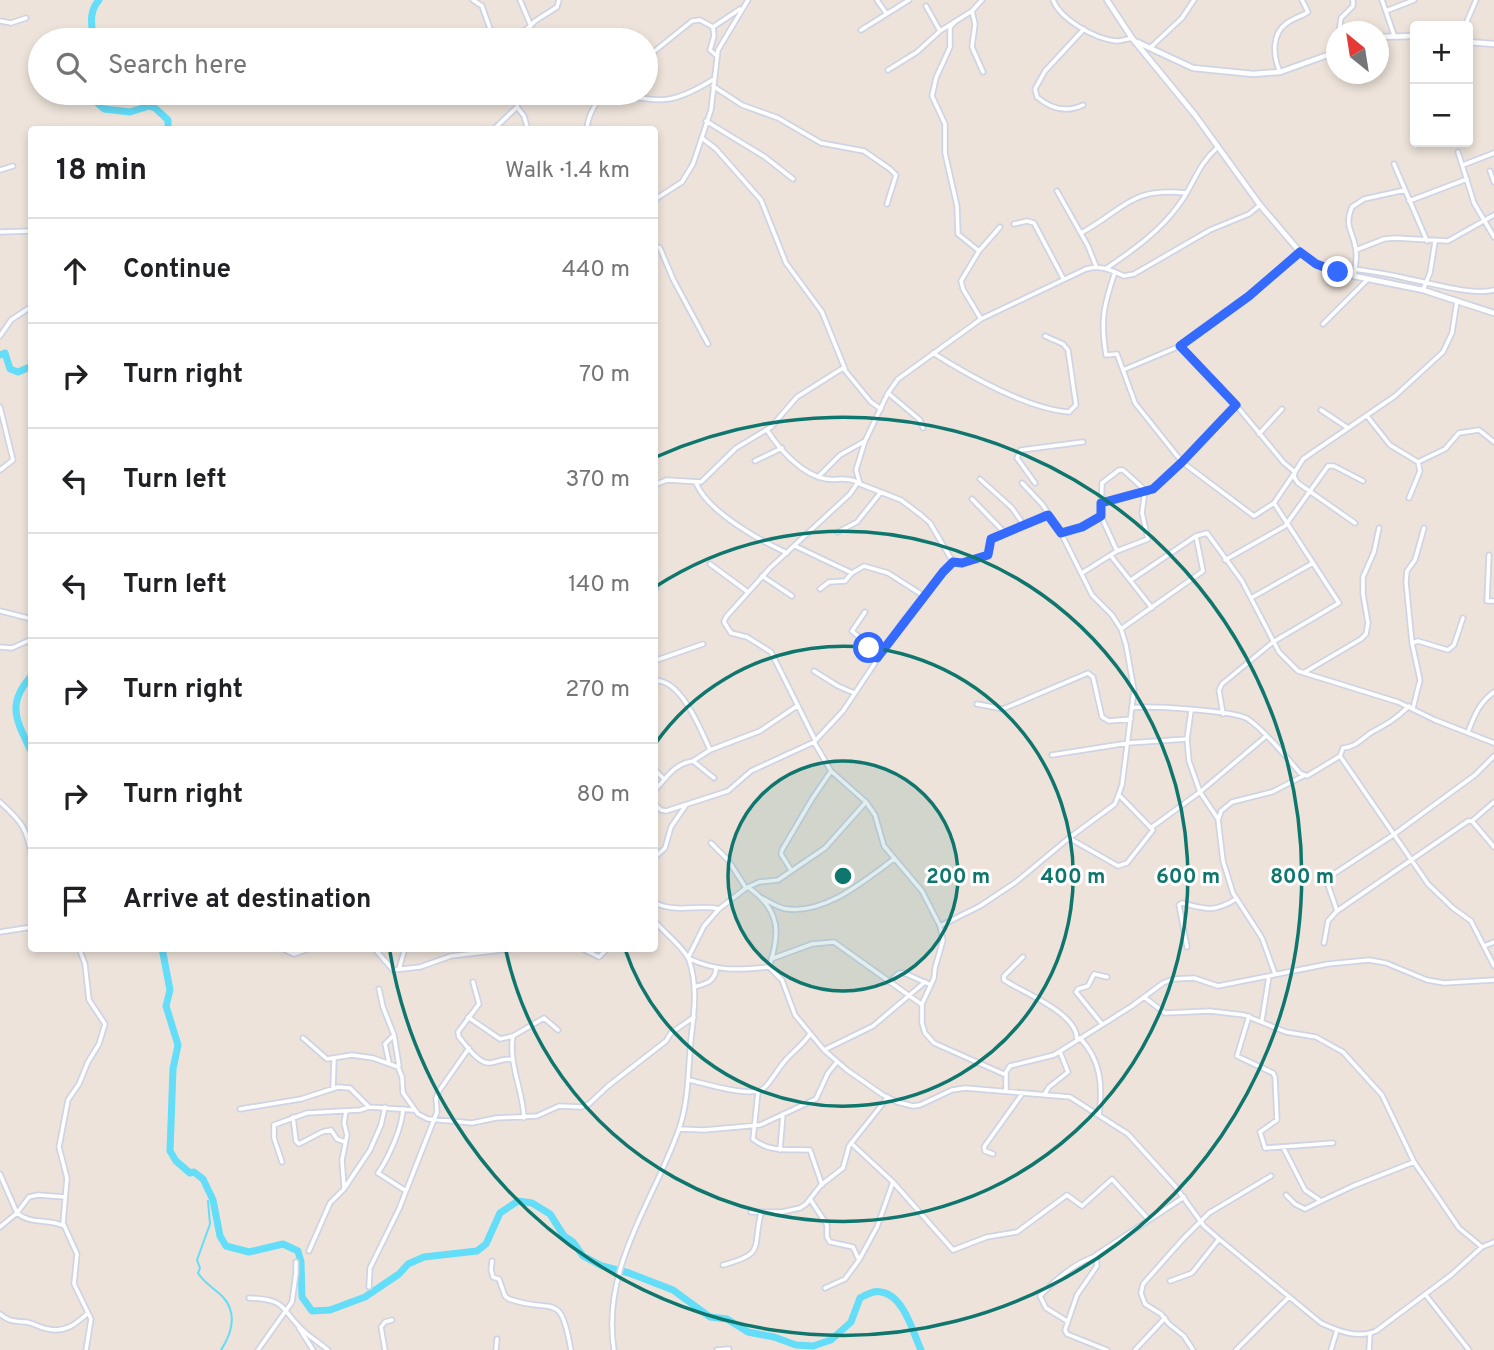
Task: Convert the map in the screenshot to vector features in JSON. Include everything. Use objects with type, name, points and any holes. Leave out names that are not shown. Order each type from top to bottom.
[{"type":"street","points":[[472,0],[482,6],[490,28]]},
{"type":"street","points":[[520,0],[531,26]]},
{"type":"street","points":[[529,28],[556,7],[559,0]]},
{"type":"street","points":[[658,197],[681,182],[692,164],[711,110],[717,56],[724,37],[748,0]]},
{"type":"street","points":[[877,0],[886,13]]},
{"type":"street","points":[[861,30],[909,0]]},
{"type":"street","points":[[888,69],[972,11],[982,0]]},
{"type":"street","points":[[1053,0],[1059,12],[1084,29],[1114,41],[1134,40],[1201,69],[1254,74],[1280,72],[1326,56]]},
{"type":"street","points":[[1107,0],[1134,40],[1260,205],[1300,252],[1316,264],[1354,273],[1480,292],[1494,290]]},
{"type":"street","points":[[1151,47],[1182,18],[1194,0]]},
{"type":"street","points":[[1280,72],[1274,58],[1275,41],[1285,24],[1307,13],[1308,9],[1302,0]]},
{"type":"street","points":[[1341,21],[1353,6],[1353,0]]},
{"type":"street","points":[[1382,0],[1394,35]]},
{"type":"street","points":[[1386,11],[1414,0]]},
{"type":"street","points":[[1467,21],[1476,0]]},
{"type":"street","points":[[926,6],[940,31]]},
{"type":"street","points":[[713,27],[742,8]]},
{"type":"street","points":[[972,11],[975,21],[972,47],[983,72]]},
{"type":"street","points":[[0,21],[11,23],[26,18]]},
{"type":"street","points":[[658,48],[692,21],[700,20],[713,27]]},
{"type":"street","points":[[956,21],[950,27],[950,47],[936,78],[932,96],[944,124],[945,153],[956,197],[958,234],[979,251]]},
{"type":"street","points":[[713,27],[714,36],[710,50],[717,56]]},
{"type":"street","points":[[1083,105],[1076,109],[1059,110],[1037,97],[1036,85],[1044,69],[1084,29]]},
{"type":"street","points":[[1389,36],[1410,36]]},
{"type":"street","points":[[1473,42],[1494,44]]},
{"type":"street","points":[[658,101],[693,92],[714,79]]},
{"type":"street","points":[[713,86],[742,105],[778,118],[821,143],[869,153],[896,175],[887,204]]},
{"type":"street","points":[[587,126],[587,118],[596,105]]},
{"type":"street","points":[[497,126],[517,107],[527,126]]},
{"type":"street","points":[[706,121],[765,157],[793,179]]},
{"type":"street","points":[[702,138],[716,149],[761,200],[786,263],[822,312],[845,369],[860,390],[881,409]]},
{"type":"street","points":[[1107,268],[1158,230],[1186,193],[1200,165],[1218,147]]},
{"type":"street","points":[[1458,152],[1474,203],[1494,237]]},
{"type":"street","points":[[1463,165],[1494,153]]},
{"type":"street","points":[[1394,164],[1427,241]]},
{"type":"street","points":[[0,170],[13,166]]},
{"type":"street","points":[[1490,171],[1494,182]]},
{"type":"street","points":[[1409,201],[1467,179]]},
{"type":"street","points":[[1354,273],[1356,250],[1348,228],[1352,207],[1364,199],[1405,190]]},
{"type":"street","points":[[1057,191],[1096,266]]},
{"type":"street","points":[[1081,233],[1141,195],[1162,191],[1186,193]]},
{"type":"street","points":[[1006,1075],[929,1038],[922,1023],[922,1004],[931,985],[943,940],[940,926],[922,891],[884,846],[874,815],[866,802],[831,771],[771,652],[747,638],[731,633],[725,625],[726,617],[762,576],[850,494],[858,482],[856,470],[865,441],[888,393],[898,379],[981,319],[1063,278],[1096,266],[1124,276],[1134,274],[1203,233],[1249,214],[1260,205]]},
{"type":"street","points":[[1356,250],[1384,239],[1435,242],[1451,240],[1494,215]]},
{"type":"street","points":[[1014,224],[1027,221],[1034,223],[1063,278]]},
{"type":"street","points":[[981,319],[961,281],[979,251],[1000,227]]},
{"type":"street","points":[[0,232],[28,231]]},
{"type":"street","points":[[1423,290],[1427,284],[1435,242]]},
{"type":"street","points":[[658,247],[708,344]]},
{"type":"street","points":[[1124,370],[1180,346],[1249,296],[1300,252]]},
{"type":"street","points":[[1115,272],[1102,312],[1106,355],[1117,354],[1135,403],[1182,462],[1254,516],[1274,503],[1303,459],[1395,397],[1443,352],[1452,333],[1457,299]]},
{"type":"street","points":[[1354,273],[1368,279],[1457,299],[1494,313]]},
{"type":"street","points":[[1323,324],[1368,279]]},
{"type":"street","points":[[0,336],[11,320],[28,309]]},
{"type":"street","points":[[933,353],[999,389],[1069,412],[1076,405],[1071,355],[1063,344],[1045,335]]},
{"type":"street","points":[[1180,346],[1295,472]]},
{"type":"street","points":[[658,483],[667,480],[701,482],[736,448],[766,430],[804,391],[845,369]]},
{"type":"street","points":[[888,393],[920,420],[923,428]]},
{"type":"street","points":[[1101,503],[1153,489],[1236,405]]},
{"type":"street","points":[[0,407],[13,460],[0,470]]},
{"type":"street","points":[[1259,434],[1282,409]]},
{"type":"street","points":[[1321,410],[1349,428]]},
{"type":"street","points":[[1367,416],[1390,445],[1418,463],[1420,471],[1409,498]]},
{"type":"street","points":[[766,430],[795,462],[818,477],[847,478],[863,487],[901,500],[930,523],[953,562]]},
{"type":"street","points":[[1418,463],[1445,449],[1462,432],[1479,430],[1494,442]]},
{"type":"street","points":[[818,477],[840,455],[865,441]]},
{"type":"street","points":[[1035,483],[1017,458],[1021,450],[1083,442]]},
{"type":"street","points":[[755,461],[782,448]]},
{"type":"street","points":[[1225,559],[1280,529],[1328,466],[1334,466],[1363,481]]},
{"type":"street","points":[[1117,551],[1101,516],[1102,484],[1119,470],[1123,470],[1145,490]]},
{"type":"street","points":[[1295,472],[1295,480],[1354,523]]},
{"type":"street","points":[[980,479],[1012,508],[1024,525]]},
{"type":"street","points":[[696,483],[707,499],[750,535],[787,553]]},
{"type":"street","points":[[940,926],[972,910],[1016,882],[1115,804],[1120,794],[1134,690],[1121,629],[1112,615],[1092,595],[1061,533],[1042,504],[1022,483]]},
{"type":"street","points":[[1082,573],[1117,551],[1147,539],[1142,513],[1145,490]]},
{"type":"street","points":[[838,532],[857,522],[881,492]]},
{"type":"street","points":[[972,499],[1004,532]]},
{"type":"street","points":[[1223,714],[1219,690],[1222,684],[1273,642],[1339,603],[1274,503]]},
{"type":"street","points":[[953,562],[962,563],[987,555],[990,540],[1048,515]]},
{"type":"street","points":[[1061,533],[1082,527],[1101,516]]},
{"type":"street","points":[[1305,673],[1366,634],[1368,623],[1362,585],[1379,528]]},
{"type":"street","points":[[1218,819],[1221,811],[1232,803],[1272,792],[1310,775],[1339,756],[1343,748],[1355,746],[1411,707],[1419,692],[1420,680],[1412,643],[1406,582],[1407,571],[1415,561],[1424,528]]},
{"type":"street","points":[[1131,580],[1196,536],[1207,533],[1242,582],[1273,642],[1298,671],[1411,707],[1494,743]]},
{"type":"street","points":[[1121,629],[1203,571],[1196,536]]},
{"type":"street","points":[[795,546],[852,573]]},
{"type":"street","points":[[1489,555],[1487,601],[1494,601]]},
{"type":"street","points":[[1111,556],[1152,608]]},
{"type":"street","points":[[658,807],[663,811],[728,791],[751,771],[814,741],[843,711],[877,658],[953,562]]},
{"type":"street","points":[[1251,598],[1313,563]]},
{"type":"street","points":[[710,564],[748,592]]},
{"type":"street","points":[[820,589],[830,582],[845,581],[861,566],[895,577],[924,596]]},
{"type":"street","points":[[762,576],[792,596]]},
{"type":"street","points":[[0,612],[28,619]]},
{"type":"street","points":[[865,612],[852,631],[867,644],[877,658]]},
{"type":"street","points":[[1412,643],[1418,641],[1448,650],[1454,645],[1463,618]]},
{"type":"street","points":[[0,647],[17,647],[28,641]]},
{"type":"street","points":[[658,660],[703,644]]},
{"type":"street","points":[[814,671],[854,693]]},
{"type":"street","points":[[976,704],[1003,709],[1088,673],[1093,677],[1102,717],[1109,721],[1131,719]]},
{"type":"street","points":[[658,681],[664,681],[677,690],[710,750]]},
{"type":"street","points":[[1468,732],[1477,708],[1494,692]]},
{"type":"street","points":[[658,786],[670,771],[680,764],[693,761],[710,750],[760,731],[797,706]]},
{"type":"street","points":[[1132,708],[1152,706],[1244,717],[1305,775]]},
{"type":"street","points":[[1191,711],[1186,739],[1189,761],[1200,792],[1218,819],[1223,861],[1236,899],[1262,938],[1275,974]]},
{"type":"street","points":[[1152,827],[1200,792],[1266,737]]},
{"type":"street","points":[[1052,755],[1128,743],[1186,739]]},
{"type":"street","points":[[1339,756],[1428,884],[1452,908],[1471,921],[1494,966]]},
{"type":"street","points":[[1337,911],[1326,879],[1393,835],[1475,775],[1494,756]]},
{"type":"street","points":[[693,761],[714,778]]},
{"type":"street","points":[[791,870],[782,850],[831,771]]},
{"type":"street","points":[[658,773],[664,779]]},
{"type":"street","points":[[1069,838],[1118,866],[1123,865],[1152,833],[1152,827],[1122,800],[1120,794]]},
{"type":"street","points":[[0,802],[24,825],[28,836]]},
{"type":"street","points":[[614,1350],[610,1322],[617,1282],[645,1202],[679,1129],[689,1080],[694,987],[688,958],[704,926],[719,909],[759,882],[778,880],[825,848],[866,802]]},
{"type":"street","points":[[1324,943],[1328,921],[1337,911],[1468,821],[1472,821],[1494,802]]},
{"type":"street","points":[[658,855],[663,852],[671,827],[686,805]]},
{"type":"street","points":[[1472,821],[1494,847]]},
{"type":"street","points":[[711,843],[728,860],[747,888],[783,909],[808,908],[853,888],[895,859]]},
{"type":"street","points":[[762,898],[777,932],[769,967]]},
{"type":"street","points":[[1187,947],[1180,905],[1182,903],[1201,910],[1221,908],[1236,899]]},
{"type":"street","points":[[658,903],[671,908],[709,906],[719,909]]},
{"type":"street","points":[[658,925],[688,958],[716,969],[769,967],[777,973],[795,1015],[824,1050],[887,1097],[904,1104],[916,1105],[957,1089],[1070,1097],[1128,1134],[1184,1197],[1200,1221],[1219,1239],[1321,1323],[1336,1330],[1370,1334],[1425,1294],[1482,1247],[1494,1242]]},
{"type":"street","points":[[0,932],[28,928]]},
{"type":"street","points":[[771,959],[812,943],[834,942],[922,1004]]},
{"type":"street","points":[[1484,946],[1494,942]]},
{"type":"street","points":[[80,952],[85,964],[89,1000],[105,1024],[99,1044],[65,1109],[60,1147],[66,1178],[64,1226],[77,1254],[74,1284],[91,1319],[86,1350]]},
{"type":"street","points":[[377,952],[389,967],[399,969],[420,967],[451,956],[493,952]]},
{"type":"street","points":[[399,969],[404,952]]},
{"type":"street","points":[[587,952],[599,957],[604,952]]},
{"type":"street","points":[[1023,957],[1003,979],[1059,1011],[1077,1032],[1099,1072],[1099,1115]]},
{"type":"street","points":[[1006,1091],[1006,1070],[1013,1065],[1052,1057],[1173,979],[1194,978],[1218,986],[1237,980],[1328,964],[1369,961],[1444,983],[1494,980]]},
{"type":"street","points":[[694,987],[715,978],[716,969]]},
{"type":"street","points":[[889,982],[901,972],[931,985]]},
{"type":"street","points":[[1102,1024],[1076,992],[1088,986],[1094,974],[1107,977]]},
{"type":"street","points":[[1262,1020],[1269,976]]},
{"type":"street","points":[[473,982],[479,1004],[458,1034],[485,1063],[508,1058],[513,1060]]},
{"type":"street","points":[[824,1050],[873,1026],[925,982]]},
{"type":"street","points":[[379,989],[394,1035],[402,1093],[413,1110],[422,1117],[462,1123],[502,1117],[524,1118],[537,1116],[559,1106],[581,1107],[589,1104],[666,1041],[671,1033],[694,1017]]},
{"type":"street","points":[[1144,997],[1165,1013],[1216,1012],[1249,1016],[1286,1032],[1316,1037],[1343,1052],[1382,1095],[1414,1162],[1459,1228],[1482,1247]]},
{"type":"street","points":[[1249,1016],[1237,1056],[1274,1074],[1277,1119],[1260,1134],[1266,1149],[1333,1143]]},
{"type":"street","points":[[468,1017],[500,1039],[513,1036],[544,1018],[558,1030]]},
{"type":"street","points":[[689,1080],[738,1091],[758,1092],[791,1054],[803,1045],[810,1034]]},
{"type":"street","points":[[389,1063],[385,1044],[394,1035]]},
{"type":"street","points":[[513,1036],[513,1060],[524,1118]]},
{"type":"street","points":[[303,1038],[323,1058],[334,1059],[352,1055],[400,1068]]},
{"type":"street","points":[[369,1287],[370,1268],[407,1191],[435,1119],[438,1108],[436,1098],[469,1048]]},
{"type":"street","points":[[1044,1095],[1049,1087],[1068,1072],[1060,1052]]},
{"type":"street","points":[[333,1088],[334,1059]]},
{"type":"street","points":[[679,1129],[752,1126],[783,1114],[816,1099],[828,1073],[837,1062]]},
{"type":"street","points":[[240,1109],[301,1099],[333,1088],[350,1088],[369,1107]]},
{"type":"street","points":[[758,1092],[752,1126],[754,1141],[780,1150],[811,1151],[822,1185]]},
{"type":"street","points":[[993,1154],[985,1151],[984,1147],[1022,1094]]},
{"type":"street","points":[[751,1212],[782,1212],[800,1208],[843,1168],[851,1143],[887,1097]]},
{"type":"street","points":[[282,1162],[274,1138],[274,1125],[293,1117],[307,1113],[369,1107],[413,1110]]},
{"type":"street","points":[[309,1251],[331,1203],[344,1189],[370,1150],[381,1125],[385,1107]]},
{"type":"street","points":[[403,1109],[403,1117],[388,1158],[378,1174],[407,1191]]},
{"type":"street","points":[[344,1189],[342,1160],[347,1135],[344,1123],[346,1111]]},
{"type":"street","points":[[780,1150],[783,1114]]},
{"type":"street","points":[[293,1117],[296,1141],[299,1144],[331,1130],[337,1139],[345,1142]]},
{"type":"street","points":[[851,1143],[893,1182],[955,1250],[987,1237],[1014,1234],[1067,1195],[1082,1206],[1112,1179],[1149,1220]]},
{"type":"street","points":[[1283,1147],[1306,1192],[1321,1201]]},
{"type":"street","points":[[1286,1195],[1305,1209],[1353,1186],[1414,1162]]},
{"type":"street","points":[[0,1174],[17,1213],[32,1222],[52,1221],[64,1226]]},
{"type":"street","points":[[1193,1350],[1184,1336],[1161,1314],[1145,1304],[1142,1288],[1153,1271],[1209,1213],[1271,1176]]},
{"type":"street","points":[[825,1288],[845,1279],[859,1260],[877,1227],[893,1182]]},
{"type":"street","points":[[0,1227],[17,1213],[32,1195],[65,1197]]},
{"type":"street","points":[[1068,1321],[1046,1308],[1040,1296],[1083,1261],[1096,1256],[1184,1197]]},
{"type":"street","points":[[810,1199],[827,1225],[830,1242],[853,1247],[859,1260]]},
{"type":"street","points":[[723,1265],[751,1256],[756,1249],[761,1213]]},
{"type":"street","points":[[1170,1281],[1192,1273],[1219,1239]]},
{"type":"street","points":[[1096,1256],[1097,1266],[1077,1295],[1065,1330],[1067,1334],[1107,1350]]},
{"type":"street","points":[[492,1261],[491,1270],[494,1277],[499,1279],[505,1296],[509,1299],[545,1305],[561,1312],[566,1320],[572,1350]]},
{"type":"street","points":[[258,1350],[293,1298],[296,1262]]},
{"type":"street","points":[[1425,1294],[1469,1350]]},
{"type":"street","points":[[1236,1350],[1289,1297]]},
{"type":"street","points":[[249,1298],[277,1301],[286,1309],[313,1350]]},
{"type":"street","points":[[0,1314],[13,1322],[26,1322],[49,1330],[58,1330],[69,1328],[88,1313]]},
{"type":"street","points":[[1135,1350],[1165,1318]]},
{"type":"street","points":[[385,1350],[380,1327],[392,1320]]},
{"type":"street","points":[[296,1323],[328,1350]]},
{"type":"street","points":[[1331,1350],[1336,1330]]},
{"type":"street","points":[[1369,1350],[1370,1334]]},
{"type":"street","points":[[496,1350],[497,1339]]},
{"type":"street","points":[[717,1350],[729,1349]]},
{"type":"waterway","points":[[92,28],[92,14],[99,0]]},
{"type":"waterway","points":[[100,105],[104,109],[130,112],[149,106],[168,120],[168,126]]},
{"type":"waterway","points":[[0,355],[5,353],[10,369],[18,372],[28,368]]},
{"type":"waterway","points":[[28,680],[18,695],[16,704],[18,722],[28,745]]},
{"type":"waterway","points":[[163,952],[170,990],[166,1006],[178,1045],[173,1069],[170,1151],[176,1161],[190,1173],[194,1172],[203,1179],[213,1200],[220,1236],[226,1246],[249,1252],[283,1244],[298,1251],[302,1297],[312,1311],[330,1310],[365,1297],[399,1274],[408,1264],[424,1257],[477,1251],[486,1244],[500,1213],[518,1201],[532,1203],[550,1214],[564,1236],[573,1242],[583,1256],[602,1266],[673,1290],[710,1317],[727,1319],[748,1332],[796,1345],[813,1346],[831,1340],[851,1322],[860,1298],[878,1292],[889,1295],[902,1307],[921,1350]]},
{"type":"waterway","points":[[208,1201],[210,1224],[197,1260],[200,1268],[198,1273],[223,1297],[231,1310],[232,1324],[221,1350]]},
{"type":"route","points":[[869,648],[877,658],[943,572],[953,562],[962,563],[988,555],[991,539],[1048,515],[1061,533],[1076,529],[1101,516],[1101,503],[1153,489],[1236,405],[1180,346],[1249,296],[1300,252],[1316,264],[1338,272]]}]
